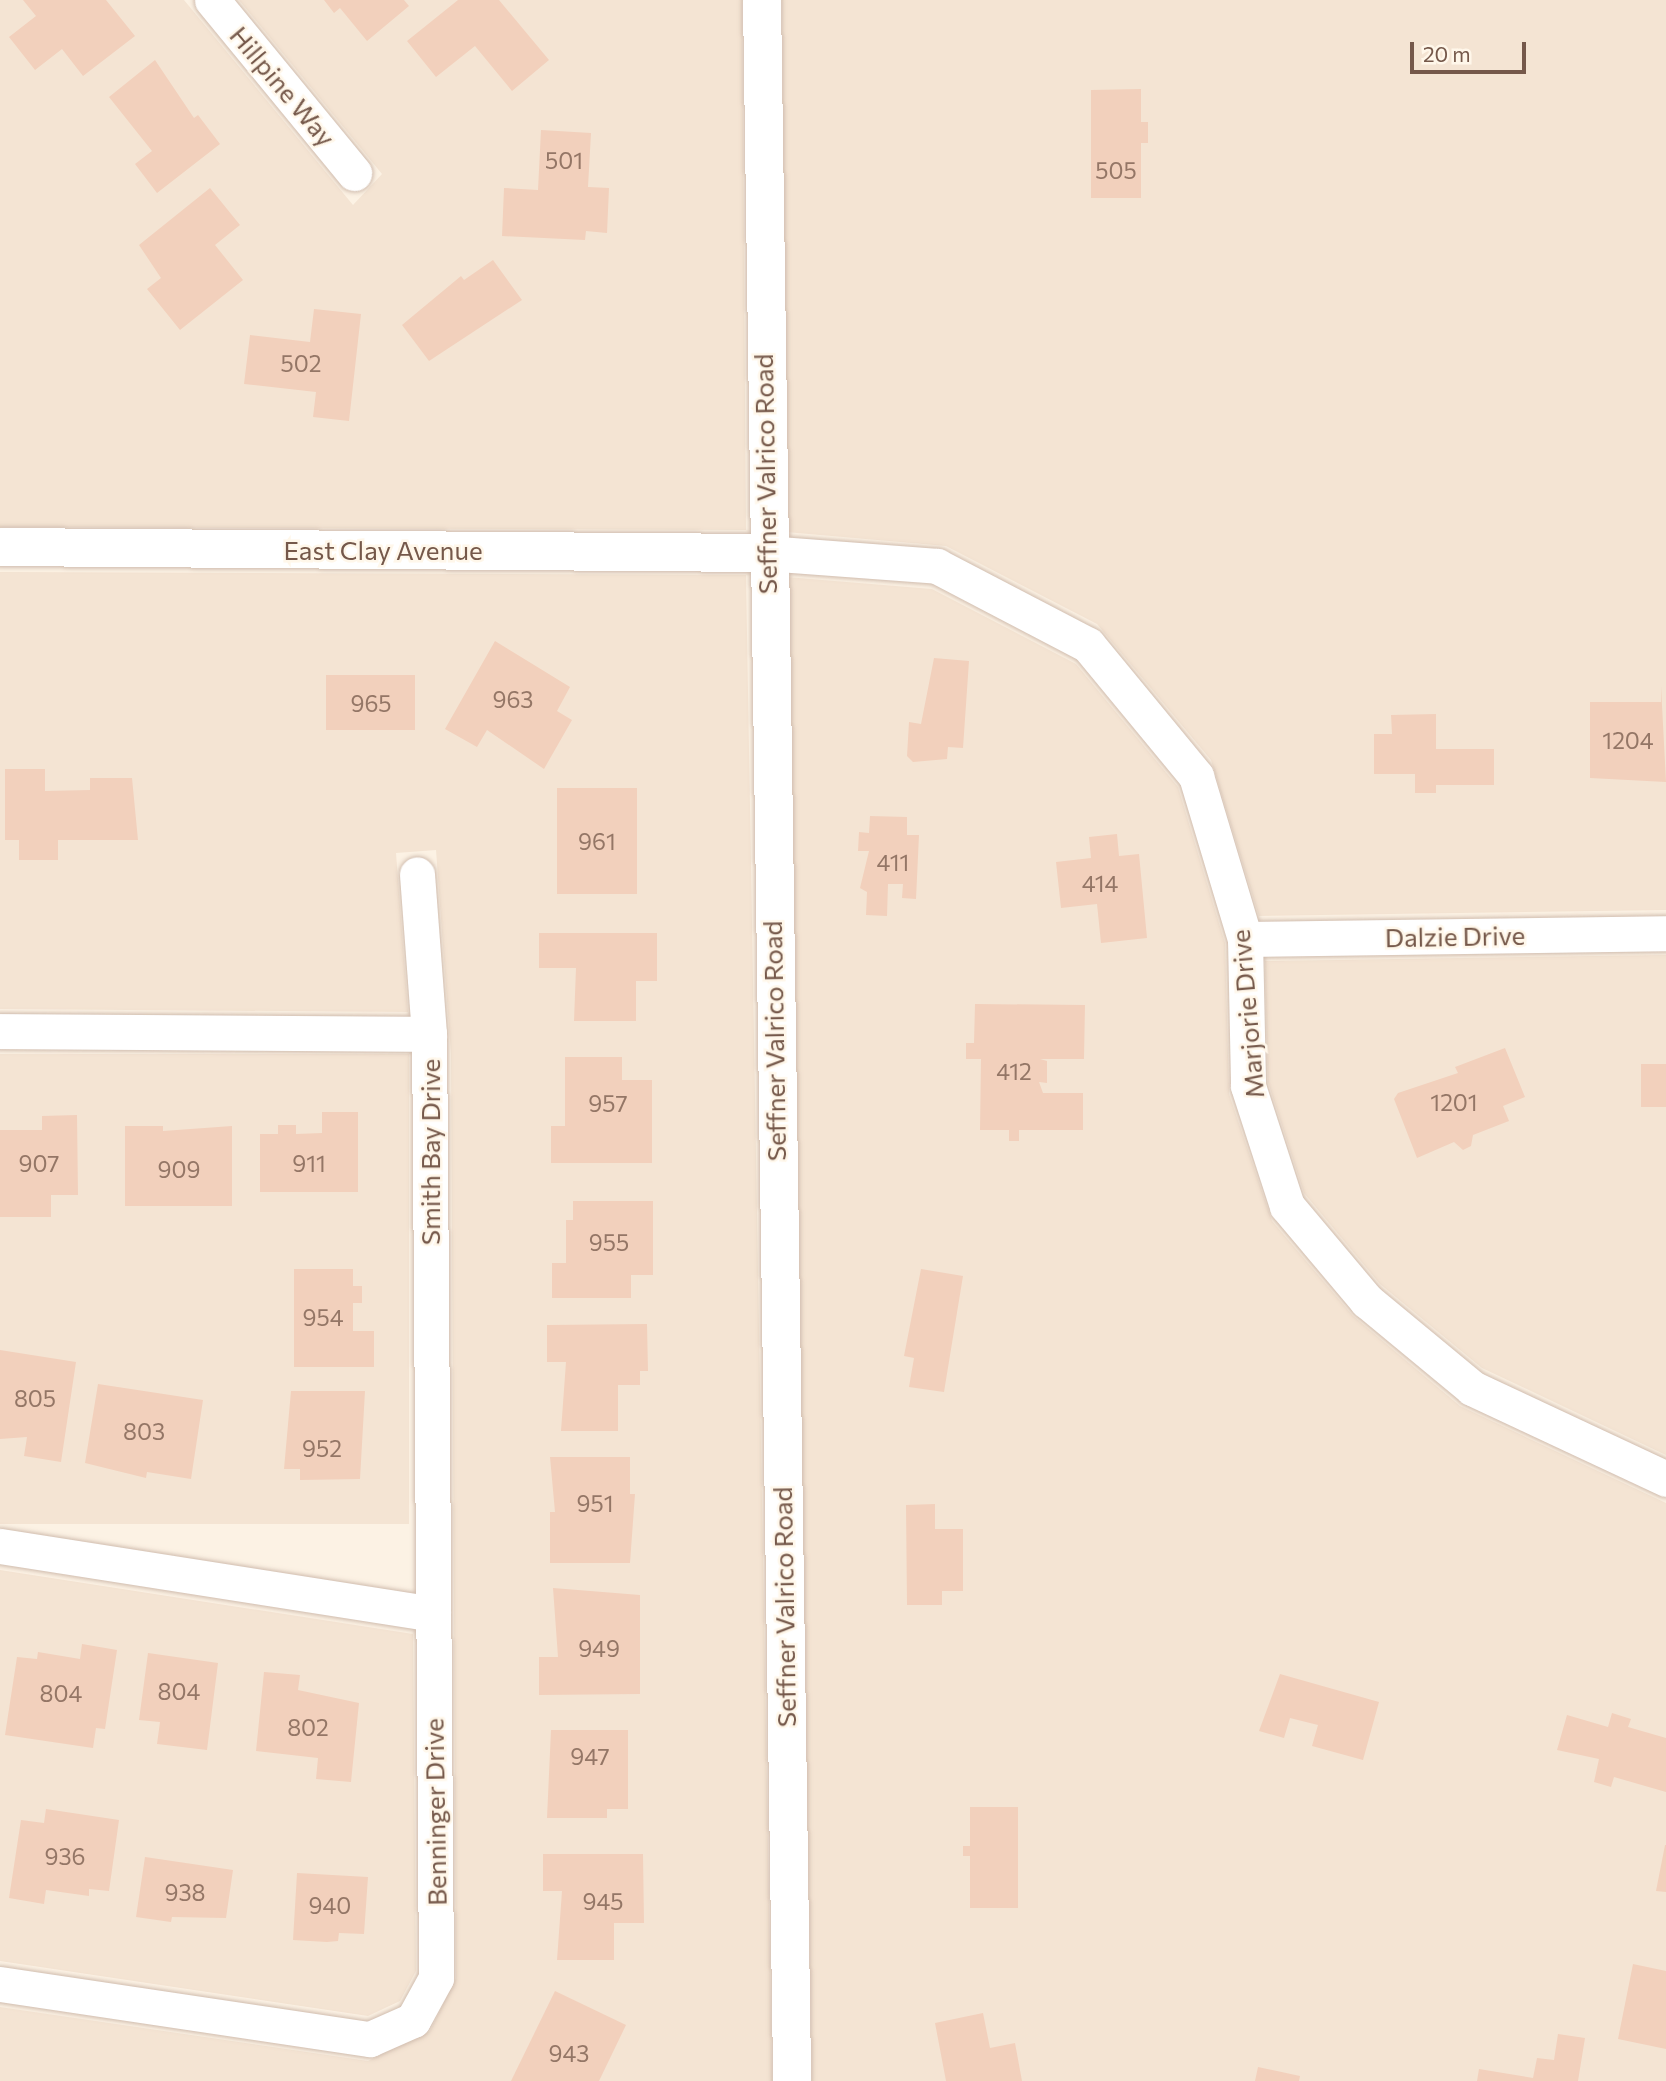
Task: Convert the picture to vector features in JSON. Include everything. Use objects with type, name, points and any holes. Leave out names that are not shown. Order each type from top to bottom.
[{"type":"street","name":"Hillpine Way","points":[[212,0],[354,173]]},
{"type":"street","name":"Seffner Valrico Road","points":[[762,0],[766,553],[792,2081]]},
{"type":"street","name":"East Clay Avenue","points":[[0,547],[766,553]]},
{"type":"street","name":"Marjorie Drive","points":[[766,553],[937,566],[1088,645],[1196,776],[1245,939],[1248,1086],[1287,1206],[1367,1301],[1472,1388],[1666,1479]]},
{"type":"street","points":[[417,874],[429,1034]]},
{"type":"street","name":"Dalzie Drive","points":[[1245,939],[1666,933]]},
{"type":"street","name":"Smith Bay Drive","points":[[0,1031],[429,1034],[433,1614]]},
{"type":"street","points":[[0,1546],[433,1614]]},
{"type":"street","name":"Benninger Drive","points":[[0,1984],[370,2039],[413,2020],[436,1978],[433,1614]]},
{"type":"shaded area","points":[[0,0],[184,0],[353,205],[382,174],[239,0],[742,0],[746,530],[0,527]]},
{"type":"shaded area","points":[[782,0],[1666,0],[1666,910],[1259,916],[1211,760],[1097,624],[946,546],[786,532]]},
{"type":"shaded area","points":[[0,572],[746,575],[772,2081],[0,2081],[0,2007],[368,2061],[430,2031],[456,1978],[451,1054],[436,850],[396,853],[408,1012],[0,1009]]},
{"type":"shaded area","points":[[786,577],[932,589],[1076,664],[1178,787],[1225,943],[1229,1094],[1272,1221],[1353,1316],[1460,1406],[1666,1503],[1666,2081],[812,2081]]},
{"type":"shaded area","points":[[1666,955],[1666,1455],[1482,1368],[1380,1284],[1304,1193],[1268,1082],[1265,961]]},
{"type":"shaded area","points":[[0,1054],[409,1054],[409,1524],[0,1524]]},
{"type":"shaded area","points":[[0,1570],[413,1634],[416,1971],[400,2001],[368,2016],[0,1961]]},
{"type":"building","points":[[23,0],[106,0],[135,36],[83,76],[62,49],[35,70],[9,37],[36,16]]},
{"type":"building","points":[[324,0],[404,0],[409,6],[367,41],[340,8],[334,13]]},
{"type":"building","points":[[458,0],[499,0],[549,60],[512,91],[475,46],[436,77],[407,41]]},
{"type":"building","points":[[155,60],[194,118],[198,115],[220,144],[157,193],[135,164],[152,151],[109,97]]},
{"type":"building","points":[[1141,89],[1141,122],[1148,122],[1148,143],[1141,143],[1141,198],[1091,198],[1091,90]]},
{"type":"building","points":[[541,130],[591,133],[588,187],[609,188],[607,233],[586,231],[585,240],[502,236],[504,188],[538,190]]},
{"type":"building","points":[[210,188],[240,225],[215,245],[243,280],[180,330],[147,289],[161,278],[139,245]]},
{"type":"building","points":[[493,260],[522,300],[429,361],[402,325],[461,276],[464,280]]},
{"type":"building","points":[[314,309],[361,314],[349,421],[313,417],[316,392],[244,384],[250,335],[310,342]]},
{"type":"building","points":[[495,641],[570,687],[557,711],[572,720],[544,769],[487,730],[477,747],[445,729]]},
{"type":"building","points":[[934,658],[969,661],[963,748],[948,747],[947,759],[913,762],[907,756],[909,722],[921,724]]},
{"type":"building","points":[[326,675],[415,675],[415,730],[326,730]]},
{"type":"building","points":[[1661,686],[1666,782],[1590,778],[1590,702],[1661,702]]},
{"type":"building","points":[[1436,714],[1436,749],[1494,749],[1494,785],[1436,785],[1436,793],[1415,793],[1415,774],[1374,774],[1374,734],[1392,734],[1391,715]]},
{"type":"building","points":[[5,769],[45,769],[45,791],[90,790],[90,778],[132,778],[138,840],[58,840],[58,860],[19,860],[19,840],[5,840]]},
{"type":"building","points":[[557,788],[637,788],[637,894],[557,894]]},
{"type":"building","points":[[870,816],[907,817],[907,835],[919,835],[916,899],[902,898],[903,884],[888,884],[887,916],[866,915],[867,892],[860,888],[869,851],[858,851],[859,832],[869,833]]},
{"type":"building","points":[[1117,834],[1119,856],[1139,854],[1147,938],[1101,943],[1097,904],[1061,908],[1056,862],[1091,858],[1089,837]]},
{"type":"building","points":[[539,933],[657,933],[657,981],[636,981],[636,1021],[574,1021],[576,968],[539,968]]},
{"type":"building","points":[[975,1004],[1085,1005],[1084,1059],[1040,1059],[1047,1061],[1047,1083],[1039,1082],[1043,1093],[1083,1093],[1083,1130],[1019,1130],[1019,1141],[1009,1141],[1009,1130],[980,1130],[981,1059],[966,1059],[966,1043],[974,1043]]},
{"type":"building","points":[[1505,1048],[1525,1097],[1503,1106],[1509,1121],[1473,1135],[1471,1146],[1463,1150],[1454,1142],[1417,1158],[1394,1099],[1398,1093],[1458,1073],[1455,1067]]},
{"type":"building","points":[[565,1057],[622,1057],[622,1080],[652,1080],[652,1163],[551,1163],[551,1126],[565,1126]]},
{"type":"building","points":[[1641,1064],[1666,1064],[1666,1107],[1641,1107]]},
{"type":"building","points":[[322,1112],[358,1112],[358,1192],[260,1192],[260,1134],[278,1134],[278,1125],[296,1125],[296,1134],[322,1133]]},
{"type":"building","points":[[77,1115],[78,1195],[51,1195],[51,1217],[0,1217],[0,1130],[42,1130],[42,1116]]},
{"type":"building","points":[[125,1126],[163,1126],[163,1131],[232,1126],[232,1206],[125,1206]]},
{"type":"building","points":[[573,1201],[653,1201],[653,1275],[631,1275],[631,1298],[552,1298],[552,1263],[566,1263],[566,1220],[573,1220]]},
{"type":"building","points":[[294,1269],[353,1269],[353,1286],[362,1286],[362,1303],[353,1303],[353,1331],[374,1331],[374,1367],[294,1367]]},
{"type":"building","points":[[921,1269],[963,1276],[944,1392],[909,1387],[914,1358],[904,1356]]},
{"type":"building","points":[[647,1324],[648,1371],[640,1371],[640,1385],[618,1385],[618,1431],[561,1431],[566,1362],[547,1362],[547,1325]]},
{"type":"building","points":[[0,1350],[76,1362],[61,1462],[24,1456],[27,1437],[0,1439]]},
{"type":"building","points":[[98,1384],[203,1400],[191,1479],[147,1472],[146,1478],[85,1463]]},
{"type":"building","points":[[291,1391],[365,1391],[360,1479],[300,1480],[300,1469],[284,1469]]},
{"type":"building","points":[[550,1457],[630,1457],[630,1494],[635,1494],[630,1563],[550,1563],[550,1512],[555,1512]]},
{"type":"building","points":[[935,1504],[935,1529],[963,1529],[963,1591],[942,1591],[942,1605],[907,1605],[906,1505]]},
{"type":"building","points":[[553,1588],[640,1595],[640,1694],[539,1695],[539,1657],[558,1657]]},
{"type":"building","points":[[82,1644],[117,1650],[105,1729],[96,1728],[93,1748],[5,1735],[17,1657],[37,1659],[38,1652],[80,1659]]},
{"type":"building","points":[[148,1653],[218,1663],[207,1750],[157,1744],[160,1722],[139,1720]]},
{"type":"building","points":[[264,1672],[300,1675],[298,1690],[359,1703],[351,1782],[316,1779],[318,1758],[256,1751]]},
{"type":"building","points":[[1280,1674],[1379,1702],[1363,1760],[1312,1746],[1318,1725],[1290,1718],[1284,1738],[1259,1731]]},
{"type":"building","points":[[1612,1713],[1631,1719],[1628,1727],[1666,1738],[1666,1792],[1614,1777],[1611,1787],[1594,1782],[1599,1759],[1557,1750],[1567,1715],[1608,1727]]},
{"type":"building","points":[[551,1730],[628,1730],[628,1809],[607,1809],[607,1818],[547,1818]]},
{"type":"building","points":[[970,1807],[1018,1807],[1018,1908],[970,1908],[970,1856],[963,1856],[963,1846],[970,1846]]},
{"type":"building","points":[[46,1809],[119,1820],[109,1891],[89,1889],[89,1896],[46,1890],[44,1904],[9,1898],[21,1820],[44,1823]]},
{"type":"building","points":[[1666,1845],[1666,1892],[1656,1891]]},
{"type":"building","points":[[543,1854],[643,1854],[644,1923],[614,1923],[614,1960],[557,1960],[562,1891],[543,1891]]},
{"type":"building","points":[[145,1857],[233,1870],[226,1918],[172,1917],[171,1922],[136,1917]]},
{"type":"building","points":[[297,1873],[368,1877],[364,1934],[339,1933],[338,1941],[327,1942],[293,1940]]},
{"type":"building","points":[[1633,1964],[1666,1971],[1666,2049],[1618,2039]]},
{"type":"building","points":[[555,1991],[626,2025],[599,2081],[511,2081]]},
{"type":"building","points":[[983,2013],[990,2048],[1015,2043],[1022,2081],[946,2081],[935,2023]]},
{"type":"building","points":[[1558,2034],[1585,2038],[1578,2081],[1477,2081],[1479,2069],[1533,2078],[1537,2058],[1554,2060]]},
{"type":"building","points":[[1258,2067],[1300,2076],[1299,2081],[1255,2081]]}]
